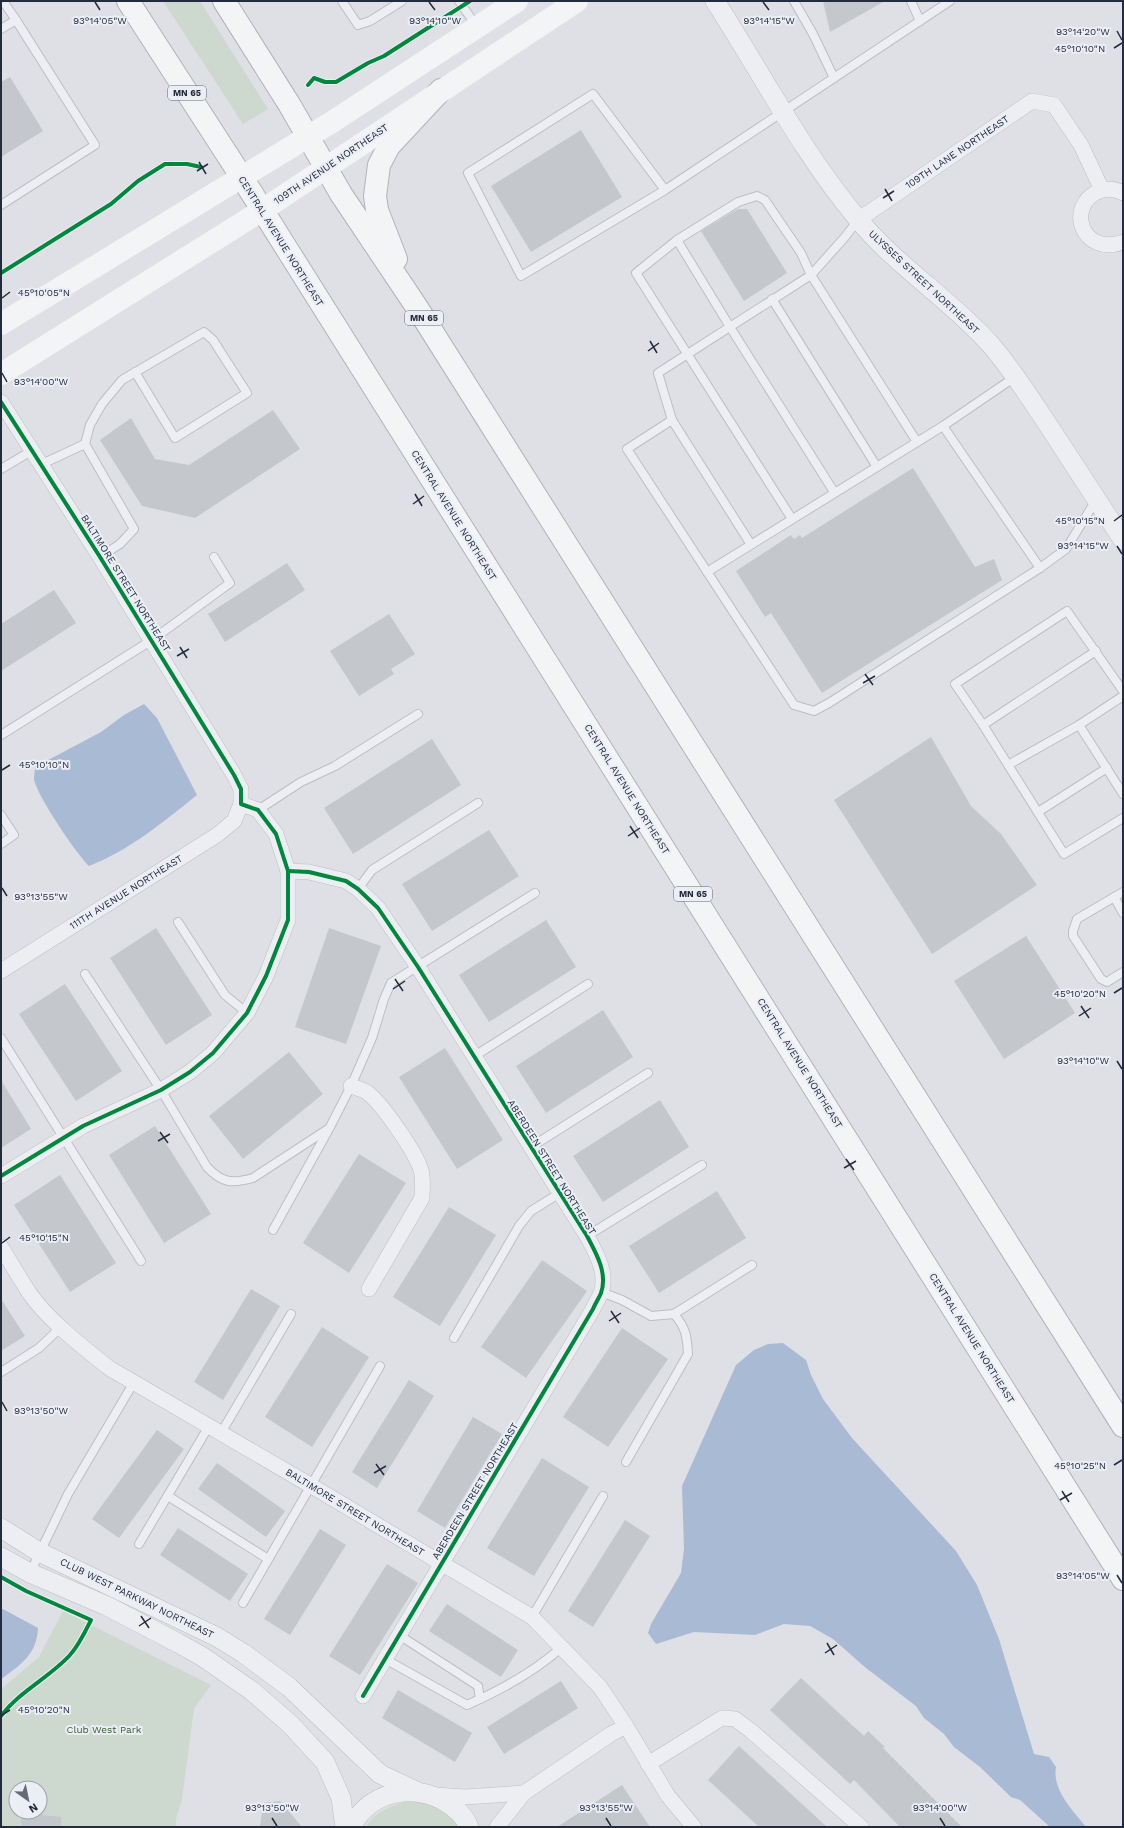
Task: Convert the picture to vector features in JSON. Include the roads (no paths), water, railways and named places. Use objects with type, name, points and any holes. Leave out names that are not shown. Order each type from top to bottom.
[{"type":"main road","name":"CENTRAL AVENUE NORTHEAST","points":[[128,1],[241,176],[261,211],[626,787],[1123,1579]]},
{"type":"main road","name":"MN 65","points":[[224,1],[308,136],[341,194],[416,306],[1123,1426]]},
{"type":"main road","points":[[1,324],[308,136],[517,1]]},
{"type":"main road","name":"109TH AVENUE NORTHEAST","points":[[1,374],[261,211],[441,90],[509,48],[577,1]]},
{"type":"main road","points":[[416,306],[376,210],[375,196],[380,165],[389,146],[441,90]]},
{"type":"street","name":"ULYSSES STREET NORTHEAST","points":[[715,1],[783,112],[827,180],[858,220],[885,248],[970,323],[1016,376],[1123,540]]},
{"type":"street","name":"109TH LANE NORTHEAST","points":[[858,220],[1032,101],[1054,105],[1081,145],[1102,190]]},
{"type":"street","points":[[1123,193],[1111,189],[1102,190],[1090,197],[1082,209],[1081,219],[1083,228],[1088,236],[1096,242],[1105,246],[1123,242]]},
{"type":"street","name":"BALTIMORE STREET NORTHEAST","points":[[1,402],[42,464],[152,640],[234,775],[241,790],[240,804]]},
{"type":"street","points":[[1,1176],[106,1114],[161,1090],[190,1072],[213,1053],[247,1013],[266,976],[288,920],[288,871],[276,834],[258,810],[240,804]]},
{"type":"street","name":"111TH AVENUE NORTHEAST","points":[[1,971],[217,836],[234,821],[240,804]]},
{"type":"street","name":"ABERDEEN STREET NORTHEAST","points":[[288,871],[309,872],[346,881],[358,889],[378,908],[418,967],[473,1058],[587,1236],[598,1257],[603,1276],[601,1292],[363,1696]]},
{"type":"street","points":[[351,1086],[368,1093],[379,1104],[407,1144],[420,1168],[422,1183],[422,1198],[369,1289]]},
{"type":"street","name":"BALTIMORE STREET NORTHEAST","points":[[1,1249],[31,1295],[61,1327],[109,1368],[215,1429],[532,1617],[600,1687],[626,1726],[668,1796],[688,1825]]},
{"type":"street","name":"CLUB WEST PARKWAY NORTHEAST","points":[[1,1528],[39,1552],[217,1637],[243,1653],[288,1687],[380,1774],[453,1806],[470,1827]]},
{"type":"street","name":"CLUB WEST PARKWAY NORTHEAST","points":[[1,1557],[30,1573],[107,1606],[178,1643],[203,1657],[257,1695],[291,1725],[325,1762],[341,1798],[345,1827]]},
{"type":"street","points":[[648,1764],[722,1718],[735,1719],[750,1730],[861,1827]]},
{"type":"street","points":[[497,1827],[524,1793],[626,1726]]},
{"type":"street","points":[[351,1827],[355,1820],[367,1807],[383,1797],[400,1792],[465,1797],[524,1793]]},
{"type":"lane","points":[[1,205],[95,145],[4,1]]},
{"type":"lane","points":[[342,1],[358,25],[370,21],[402,1]]},
{"type":"lane","points":[[459,1],[477,27]]},
{"type":"lane","points":[[794,1],[813,34],[834,78]]},
{"type":"lane","points":[[911,1],[920,21]]},
{"type":"lane","points":[[666,190],[593,94],[468,173],[521,276],[666,190],[950,1]]},
{"type":"lane","points":[[1,29],[16,20]]},
{"type":"lane","points":[[792,519],[689,354],[636,273],[678,240],[729,208],[751,197],[757,196],[765,200],[801,253],[811,274],[917,442]]},
{"type":"lane","points":[[750,543],[672,420],[658,373],[811,274],[845,237],[858,220]]},
{"type":"lane","points":[[678,240],[730,327],[834,492]]},
{"type":"lane","points":[[772,299],[877,467]]},
{"type":"lane","points":[[100,557],[120,544],[134,529],[85,444],[90,426],[102,404],[122,380],[135,372],[204,332],[213,340],[247,393],[175,438],[135,372]]},
{"type":"lane","points":[[706,572],[750,543],[792,519],[943,426],[1016,376]]},
{"type":"lane","points":[[672,420],[627,449],[794,705],[814,711],[829,703],[1040,568],[1066,549],[1097,499]]},
{"type":"lane","points":[[943,426],[1040,568]]},
{"type":"lane","points":[[42,464],[85,444]]},
{"type":"lane","points":[[1,469],[33,450]]},
{"type":"lane","points":[[1,735],[152,640],[230,583],[214,557]]},
{"type":"lane","points":[[1123,691],[1067,611],[955,684],[984,724],[1008,766],[1064,854],[1123,818]]},
{"type":"lane","points":[[984,724],[1096,651]]},
{"type":"lane","points":[[1008,766],[1123,696]]},
{"type":"lane","points":[[258,810],[301,782],[334,766],[418,714]]},
{"type":"lane","points":[[1079,724],[1123,794]]},
{"type":"lane","points":[[1038,812],[1107,768]]},
{"type":"lane","points":[[358,889],[372,870],[478,803]]},
{"type":"lane","points":[[1,815],[14,835],[1,844]]},
{"type":"lane","points":[[1123,892],[1077,919],[1073,931],[1073,936],[1101,979],[1107,982],[1123,972]]},
{"type":"lane","points":[[273,1230],[351,1086],[372,1038],[384,999],[392,984],[535,893]]},
{"type":"lane","points":[[1114,897],[1123,913]]},
{"type":"lane","points":[[178,922],[225,995],[247,1013]]},
{"type":"lane","points":[[85,974],[161,1090],[207,1167],[215,1176],[226,1181],[239,1182],[252,1178],[330,1127]]},
{"type":"lane","points":[[473,1058],[588,984]]},
{"type":"lane","points":[[1,1038],[141,1261]]},
{"type":"lane","points":[[531,1148],[648,1073]]},
{"type":"lane","points":[[587,1236],[702,1165]]},
{"type":"lane","points":[[454,1338],[520,1226],[532,1210],[560,1193]]},
{"type":"lane","points":[[601,1292],[640,1309],[651,1316],[674,1314],[752,1265]]},
{"type":"lane","points":[[139,1544],[168,1496],[292,1314]]},
{"type":"lane","points":[[626,1462],[688,1354],[687,1340],[683,1324],[674,1314]]},
{"type":"lane","points":[[1,1372],[39,1348],[61,1327]]},
{"type":"lane","points":[[243,1603],[380,1366]]},
{"type":"lane","points":[[30,1573],[68,1494],[134,1382]]},
{"type":"lane","points":[[168,1496],[268,1560]]},
{"type":"lane","points":[[532,1617],[603,1496]]},
{"type":"lane","points":[[399,1635],[478,1686],[480,1699]]},
{"type":"lane","points":[[385,1659],[466,1705],[517,1681],[535,1669],[562,1647]]},
{"type":"water","points":[[144,704],[157,718],[197,795],[146,835],[118,852],[89,866],[49,811],[34,779],[35,767],[101,732],[124,715]]},
{"type":"water","points":[[783,1343],[806,1360],[811,1375],[823,1399],[852,1438],[956,1551],[977,1585],[999,1639],[1034,1754],[1049,1757],[1056,1767],[1057,1784],[1064,1799],[1086,1827],[1050,1827],[1020,1800],[1011,1797],[980,1767],[954,1747],[944,1734],[924,1718],[916,1706],[866,1668],[833,1639],[810,1626],[784,1624],[755,1635],[694,1632],[656,1644],[648,1633],[651,1624],[681,1573],[684,1549],[682,1486],[736,1365],[754,1350],[768,1344]]},
{"type":"water","points":[[1,1608],[38,1628],[35,1645],[27,1658],[1,1679]]},
{"type":"park label","name":"Club West Park","points":[[104,1729]]}]
